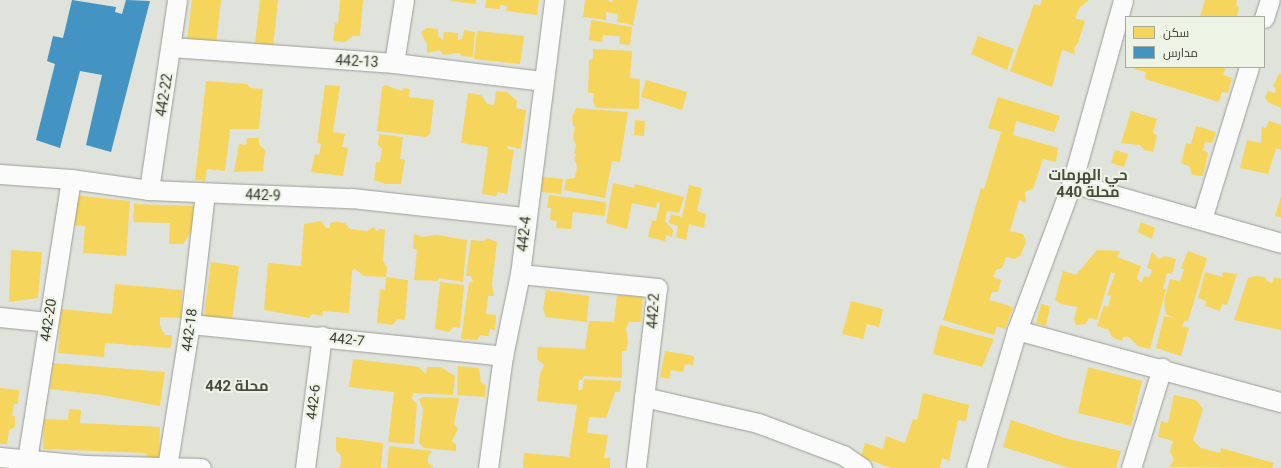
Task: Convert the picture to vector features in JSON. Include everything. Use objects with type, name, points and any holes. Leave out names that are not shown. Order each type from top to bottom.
[{"type":"street","name":"442-22","points":[[149,190],[177,0]]},
{"type":"street","points":[[394,63],[404,0]]},
{"type":"street","name":"442-4","points":[[488,468],[503,356],[520,274],[525,218],[542,81],[554,0]]},
{"type":"street","points":[[976,468],[1017,330],[1072,184],[1123,0]]},
{"type":"street","points":[[1265,16],[1270,0]]},
{"type":"street","name":"442-13","points":[[171,47],[394,63],[542,81]]},
{"type":"street","points":[[1202,219],[1249,68]]},
{"type":"street","name":"442-9","points":[[0,174],[72,180],[149,190],[352,198],[525,218]]},
{"type":"street","name":"442-20","points":[[27,460],[72,180]]},
{"type":"street","points":[[1072,184],[1202,219],[1281,243]]},
{"type":"street","name":"442-18","points":[[167,467],[190,324],[205,193]]},
{"type":"street","name":"442-2","points":[[520,274],[657,288],[636,468]]},
{"type":"street","points":[[0,317],[48,322]]},
{"type":"street","name":"442-7","points":[[190,324],[322,336],[503,356]]},
{"type":"street","points":[[1017,330],[1162,368],[1281,402]]},
{"type":"street","name":"442-6","points":[[305,468],[322,336]]},
{"type":"street","points":[[1131,468],[1162,368]]},
{"type":"street","points":[[644,397],[758,423],[843,455],[862,468]]},
{"type":"street","points":[[0,457],[85,467],[201,468]]},
{"type":"building: سكن","points":[[192,0],[221,0],[216,44],[187,40]]},
{"type":"building: سكن","points":[[260,0],[278,0],[273,47],[255,44]]},
{"type":"building: سكن","points":[[340,0],[363,0],[360,36],[353,36],[345,42],[333,41],[335,23],[338,24]]},
{"type":"building: سكن","points":[[476,0],[476,4],[451,1]]},
{"type":"building: سكن","points":[[486,0],[539,0],[537,15],[506,11],[507,6],[500,5],[500,9],[485,8]]},
{"type":"building: سكن","points":[[585,0],[608,0],[612,3],[613,0],[638,0],[633,25],[617,22],[618,14],[606,12],[606,20],[583,17]]},
{"type":"building: سكن","points":[[1042,0],[1089,0],[1079,8],[1075,18],[1085,21],[1078,43],[1074,48],[1075,54],[1062,50],[1052,87],[1010,71],[1034,4],[1040,6]]},
{"type":"building: سكن","points":[[1205,0],[1237,0],[1236,6],[1239,7],[1237,16],[1200,16]]},
{"type":"building: سكن","points":[[591,20],[632,27],[630,45],[619,44],[620,36],[603,35],[602,42],[589,40]]},
{"type":"building: سكن","points":[[426,28],[438,29],[438,36],[443,40],[444,32],[458,33],[458,40],[462,39],[464,30],[475,32],[473,57],[462,56],[459,53],[443,55],[440,50],[427,53],[427,44],[421,33]]},
{"type":"building: سكن","points":[[477,31],[524,36],[520,64],[474,59]]},
{"type":"building: سكن","points":[[978,36],[1014,49],[1007,70],[971,54]]},
{"type":"building: سكن","points":[[593,49],[632,51],[630,78],[640,79],[639,109],[596,108],[593,102],[594,93],[588,93],[589,60],[593,59]]},
{"type":"building: سكن","points":[[1224,68],[1223,75],[1232,78],[1228,93],[1222,92],[1219,102],[1145,79],[1146,72],[1134,69]]},
{"type":"building: سكن","points":[[1279,74],[1281,74],[1281,108],[1268,102],[1265,98],[1268,91],[1275,93],[1276,88],[1273,86]]},
{"type":"building: سكن","points":[[646,80],[687,92],[682,110],[641,97]]},
{"type":"building: سكن","points":[[206,81],[247,84],[250,88],[263,89],[259,129],[230,129],[225,171],[207,169],[205,181],[195,180]]},
{"type":"building: سكن","points":[[325,85],[340,86],[333,132],[345,134],[342,147],[348,148],[343,176],[311,172],[315,154],[319,155],[321,144],[317,143]]},
{"type":"building: سكن","points":[[385,85],[402,91],[403,88],[410,89],[409,97],[434,100],[430,134],[426,137],[377,131],[382,88]]},
{"type":"building: سكن","points":[[496,91],[507,92],[517,101],[516,108],[526,110],[521,149],[508,146],[507,149],[514,150],[507,194],[498,192],[496,196],[482,194],[488,147],[461,143],[468,93],[481,95],[487,104],[494,105]]},
{"type":"building: سكن","points":[[998,97],[1060,116],[1054,132],[1016,121],[1013,135],[1058,148],[1056,162],[1043,159],[1033,189],[1025,192],[1026,203],[1019,200],[1010,231],[1023,234],[1026,242],[1020,256],[1014,259],[1006,257],[1002,268],[996,270],[993,277],[1001,280],[998,292],[992,292],[989,300],[1013,307],[1005,329],[997,326],[994,335],[943,320],[981,188],[984,189],[1001,132],[988,128]]},
{"type":"building: سكن","points":[[576,108],[628,112],[620,162],[612,161],[605,198],[564,190],[566,179],[575,178],[577,166],[574,157],[577,154],[574,154],[576,144],[573,140],[575,126],[573,126],[572,117]]},
{"type":"building: سكن","points":[[1131,111],[1157,119],[1153,133],[1157,135],[1153,152],[1144,150],[1140,145],[1121,143]]},
{"type":"building: سكن","points":[[635,120],[645,121],[644,136],[634,135]]},
{"type":"building: سكن","points":[[1269,121],[1281,125],[1281,150],[1276,148],[1268,174],[1240,168],[1247,140],[1261,143],[1262,127],[1266,128]]},
{"type":"building: سكن","points":[[1196,126],[1216,132],[1212,143],[1205,142],[1203,150],[1208,153],[1203,176],[1192,175],[1189,166],[1181,163],[1186,143],[1191,144]]},
{"type":"building: سكن","points":[[379,134],[403,137],[400,159],[405,160],[401,184],[386,184],[374,180],[376,162],[380,162],[382,148],[378,145]]},
{"type":"building: سكن","points":[[247,138],[259,138],[259,144],[265,151],[263,171],[234,172],[239,144],[246,145]]},
{"type":"building: سكن","points":[[1115,150],[1128,154],[1124,167],[1111,163]]},
{"type":"building: سكن","points":[[542,177],[563,179],[561,194],[541,192]]},
{"type":"building: سكن","points":[[613,183],[634,188],[635,184],[684,197],[679,213],[667,211],[665,221],[673,230],[672,237],[666,235],[665,241],[648,237],[652,220],[656,221],[660,203],[657,202],[656,208],[632,203],[627,229],[606,223]]},
{"type":"building: سكن","points":[[689,185],[702,188],[697,211],[706,214],[704,228],[689,224],[686,240],[676,237],[678,226],[669,223],[671,214],[682,217]]},
{"type":"building: سكن","points":[[73,195],[130,201],[126,256],[83,253],[85,226],[69,225]]},
{"type":"building: سكن","points":[[549,195],[606,202],[605,216],[573,212],[571,229],[556,228],[557,221],[550,220],[551,208],[547,208]]},
{"type":"building: سكن","points":[[1281,196],[1281,217],[1275,216]]},
{"type":"building: سكن","points":[[134,204],[194,206],[193,229],[183,244],[169,244],[170,223],[133,222]]},
{"type":"building: سكن","points":[[321,221],[326,228],[330,228],[330,223],[336,222],[345,223],[350,229],[367,231],[373,227],[377,231],[379,229],[385,229],[383,261],[387,267],[386,277],[364,276],[355,269],[352,271],[349,313],[322,311],[323,316],[312,314],[309,318],[264,310],[268,263],[301,266],[304,224]]},
{"type":"building: سكن","points":[[1141,222],[1155,228],[1152,239],[1138,232]]},
{"type":"building: سكن","points":[[414,234],[422,237],[437,235],[467,240],[463,282],[438,278],[438,281],[414,280],[417,250],[413,248]]},
{"type":"building: سكن","points":[[487,238],[497,242],[492,284],[494,296],[488,296],[486,314],[496,315],[495,330],[490,329],[489,336],[480,335],[477,340],[461,339],[469,282],[473,282],[471,276],[466,276],[471,240],[484,241]]},
{"type":"building: سكن","points":[[11,250],[42,252],[38,298],[9,302]]},
{"type":"building: سكن","points":[[1097,250],[1120,251],[1117,257],[1141,266],[1137,278],[1141,283],[1144,276],[1149,278],[1152,270],[1147,268],[1152,252],[1159,259],[1165,256],[1176,259],[1172,274],[1167,273],[1163,289],[1166,289],[1150,349],[1138,346],[1129,337],[1123,337],[1122,341],[1116,339],[1111,336],[1109,330],[1097,326],[1104,305],[1108,307],[1111,296],[1107,295],[1115,274],[1111,272],[1097,320],[1089,318],[1086,324],[1076,325],[1074,319],[1077,307],[1061,304],[1055,300],[1063,271],[1076,275]]},
{"type":"building: سكن","points":[[1188,251],[1207,258],[1188,321],[1184,321],[1182,326],[1189,328],[1181,356],[1156,348],[1164,316],[1174,318],[1166,314],[1164,301],[1170,279],[1180,281],[1184,269],[1181,268]]},
{"type":"building: سكن","points":[[211,262],[239,266],[232,320],[204,316]]},
{"type":"building: سكن","points":[[1205,272],[1222,277],[1223,272],[1237,274],[1227,305],[1222,304],[1220,311],[1205,306],[1206,301],[1198,298]]},
{"type":"building: سكن","points":[[1255,276],[1265,277],[1266,280],[1272,283],[1274,277],[1281,279],[1281,330],[1234,320],[1248,278]]},
{"type":"building: سكن","points":[[386,277],[408,280],[405,320],[397,319],[393,325],[377,323],[380,289],[385,290]]},
{"type":"building: سكن","points":[[440,282],[464,285],[460,328],[453,327],[449,332],[435,329]]},
{"type":"building: سكن","points":[[115,284],[182,290],[181,318],[160,317],[160,326],[165,335],[172,335],[171,348],[105,343],[104,357],[58,353],[61,309],[112,314]]},
{"type":"building: سكن","points":[[546,290],[589,296],[587,322],[546,317],[543,309]]},
{"type":"building: سكن","points":[[617,295],[643,297],[641,322],[629,322],[626,328],[628,343],[626,351],[622,351],[622,378],[584,376],[582,380],[579,379],[578,390],[582,390],[584,379],[621,381],[620,392],[615,392],[606,418],[589,417],[587,433],[608,435],[604,458],[610,458],[610,468],[523,468],[524,453],[569,457],[577,405],[537,401],[540,374],[544,365],[537,359],[538,347],[585,349],[589,321],[614,322]]},
{"type":"building: سكن","points":[[851,301],[883,309],[879,327],[867,324],[863,339],[842,334]]},
{"type":"building: سكن","points":[[1041,304],[1050,306],[1046,326],[1036,323]]},
{"type":"building: سكن","points":[[940,325],[994,339],[982,367],[933,354]]},
{"type":"building: سكن","points":[[665,351],[694,356],[693,365],[685,364],[683,372],[671,370],[669,379],[660,377]]},
{"type":"building: سكن","points":[[353,359],[419,367],[426,374],[427,367],[441,367],[455,376],[453,395],[413,393],[412,399],[417,404],[414,444],[388,442],[394,392],[349,387]]},
{"type":"building: سكن","points":[[53,363],[165,372],[160,406],[102,395],[50,389]]},
{"type":"building: سكن","points":[[458,366],[479,368],[481,383],[486,385],[485,397],[457,395]]},
{"type":"building: سكن","points":[[1088,367],[1142,381],[1131,426],[1078,413]]},
{"type":"building: سكن","points":[[0,388],[19,390],[18,404],[14,404],[12,415],[15,417],[15,427],[9,430],[7,444],[0,444]]},
{"type":"building: سكن","points":[[923,393],[969,405],[966,421],[958,420],[949,461],[942,458],[940,468],[891,468],[861,457],[865,443],[883,449],[886,436],[905,443],[913,419],[917,420]]},
{"type":"building: سكن","points":[[1174,395],[1196,400],[1203,409],[1193,440],[1201,448],[1220,453],[1221,448],[1274,463],[1272,468],[1169,467],[1174,460],[1170,452],[1173,441],[1158,437],[1161,421],[1168,423]]},
{"type":"building: سكن","points":[[424,397],[459,398],[454,424],[458,429],[452,441],[456,445],[456,451],[424,448],[419,443],[423,410],[419,399]]},
{"type":"building: سكن","points":[[69,409],[81,410],[80,423],[160,427],[159,458],[147,458],[146,453],[43,449],[44,419],[68,420]]},
{"type":"building: سكن","points":[[1011,420],[1068,439],[1121,451],[1116,468],[1070,468],[1003,447]]},
{"type":"building: سكن","points":[[336,437],[383,443],[381,468],[338,468],[341,465],[341,456],[336,450]]},
{"type":"building: سكن","points":[[389,446],[432,451],[428,457],[428,463],[434,468],[387,468]]},
{"type":"building: مدارس","points":[[72,0],[116,7],[115,12],[122,14],[126,0],[150,1],[111,152],[86,145],[102,75],[80,71],[60,148],[36,140],[55,64],[47,61],[53,36],[63,38]]},
{"type":"district","name":"حي الهرمات محلة 440","points":[[1088,184]]},
{"type":"district","name":"محلة 442","points":[[237,387]]}]
